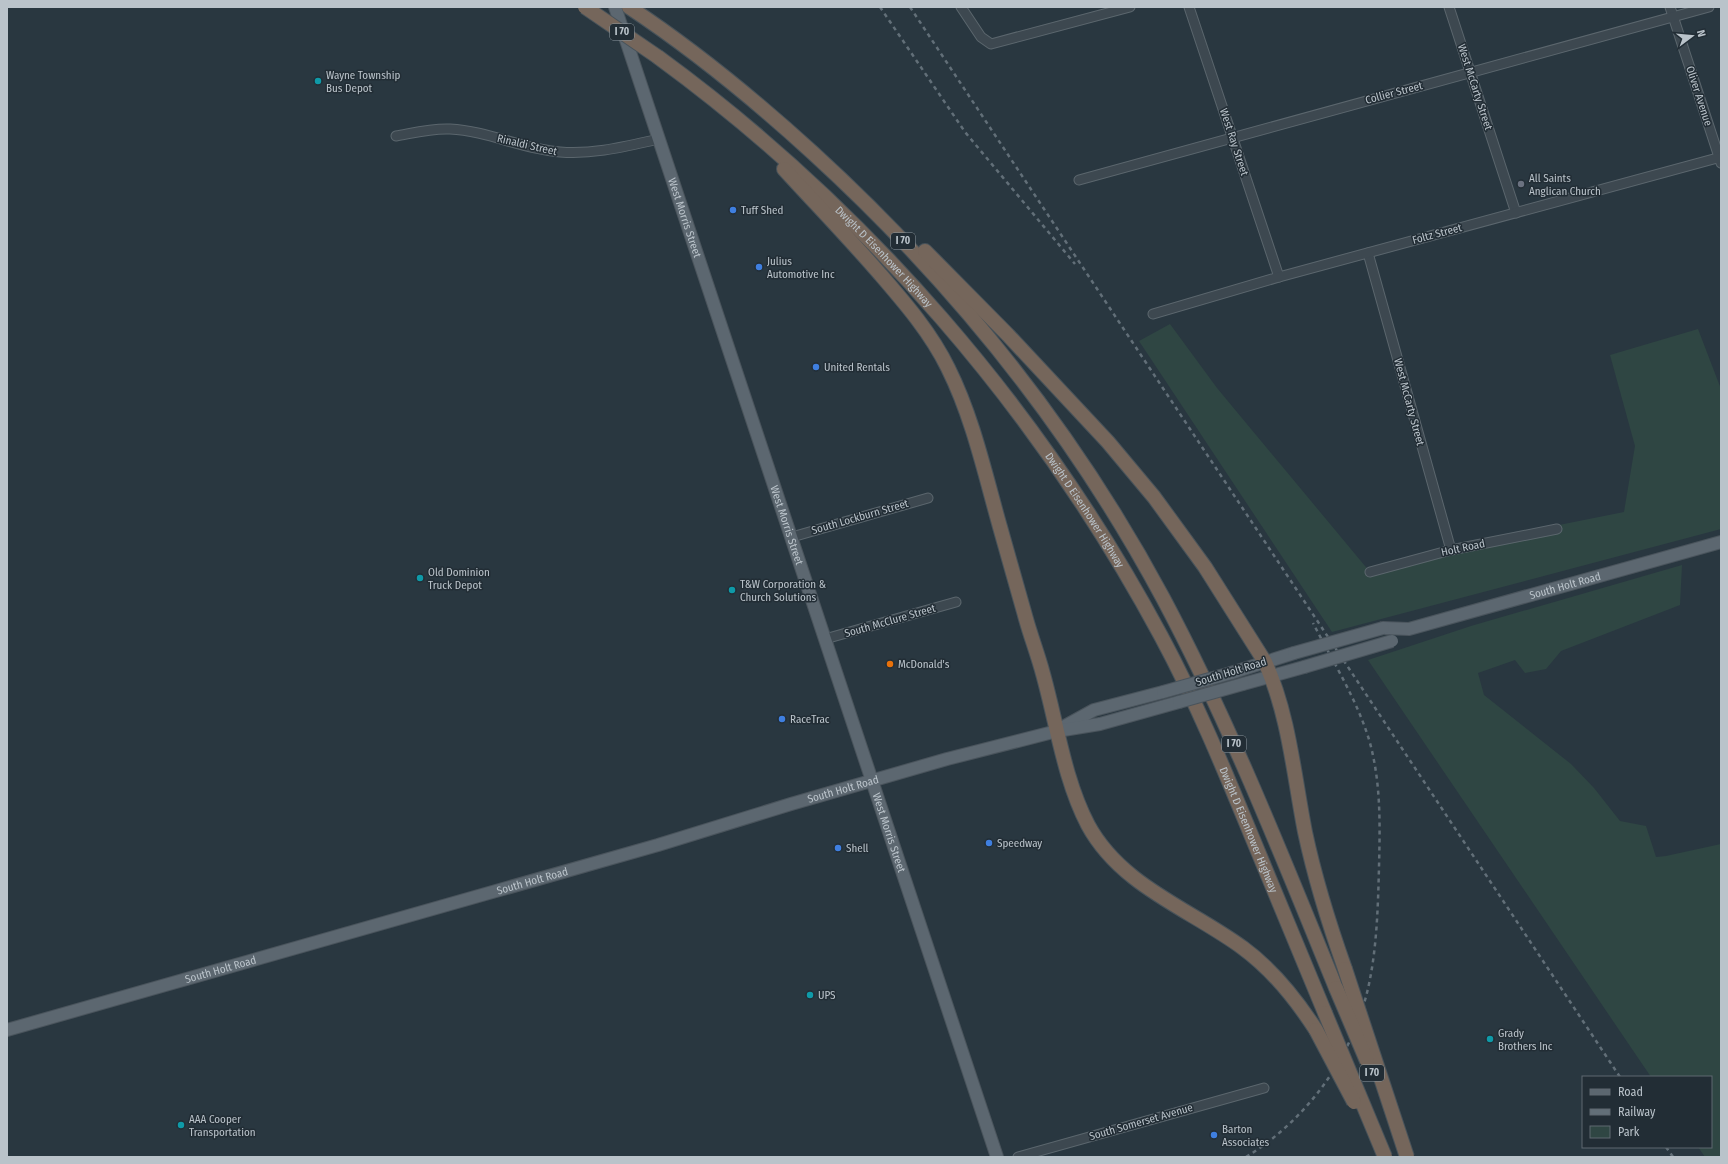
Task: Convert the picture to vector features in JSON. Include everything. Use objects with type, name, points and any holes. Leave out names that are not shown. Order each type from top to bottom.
[{"type":"highway","name":"Dwight D Eisenhower Highway","points":[[586,7],[658,57],[740,120],[792,165],[835,206],[927,300],[1008,400],[1053,460],[1083,505],[1143,604],[1192,698],[1233,790],[1384,1157]]},
{"type":"highway","name":"Dwight D Eisenhower Highway","points":[[629,7],[705,62],[757,104],[856,193],[923,261],[985,333],[1057,427],[1112,509],[1162,596],[1208,686],[1247,772],[1407,1157]]},
{"type":"highway","points":[[740,120],[861,252],[904,302],[929,336],[948,367],[973,431],[1026,619],[1043,672],[1057,731],[1073,788],[1091,830],[1109,855],[1139,882],[1223,934],[1256,958],[1289,992],[1316,1030],[1384,1157]]},
{"type":"highway","points":[[856,193],[912,238],[948,273],[1113,448],[1154,496],[1191,545],[1234,611],[1264,662],[1271,676],[1288,736],[1306,833],[1319,889],[1407,1157]]},
{"type":"main road","name":"West Morris Street","points":[[615,7],[997,1157]]},
{"type":"main road","name":"South Holt Road","points":[[1057,731],[1094,710],[1231,673],[1294,653],[1383,628],[1409,629],[1721,542]]},
{"type":"main road","name":"South Holt Road","points":[[7,1030],[658,845],[946,759],[1057,731],[1100,724],[1169,706],[1392,641],[1409,629]]},
{"type":"street","points":[[961,7],[981,37],[988,43],[994,44],[1130,7]]},
{"type":"street","name":"West Ray Street","points":[[1189,7],[1279,277]]},
{"type":"street","name":"West McCarty Street","points":[[1448,7],[1516,213]]},
{"type":"street","name":"Oliver Avenue","points":[[1670,7],[1720,159]]},
{"type":"street","name":"Collier Street","points":[[1079,180],[1709,7]]},
{"type":"street","name":"Rinaldi Street","points":[[396,136],[448,129],[484,134],[537,149],[570,153],[602,151],[659,139]]},
{"type":"street","name":"Foltz Street","points":[[1153,314],[1279,277],[1720,159]]},
{"type":"street","name":"West McCarty Street","points":[[1368,253],[1451,550]]},
{"type":"street","name":"South Lockburn Street","points":[[792,537],[928,498]]},
{"type":"street","name":"Holt Road","points":[[1370,572],[1451,550],[1557,529]]},
{"type":"street","name":"South McClure Street","points":[[825,639],[956,602]]},
{"type":"street","name":"South Somerset Avenue","points":[[1018,1157],[1264,1088]]},
{"type":"green space","points":[[1170,324],[1217,388],[1370,572],[1454,546],[1624,512],[1635,446],[1610,355],[1698,329],[1721,389],[1721,529],[1332,632],[1139,341]]},
{"type":"green space","points":[[1682,565],[1680,605],[1561,651],[1546,669],[1525,673],[1515,660],[1478,673],[1484,695],[1571,764],[1594,788],[1620,821],[1646,826],[1656,857],[1721,844],[1721,1157],[1705,1157],[1699,1148],[1712,1148],[1712,1076],[1650,1076],[1368,660],[1471,626]]},
{"type":"railway","points":[[880,7],[965,132],[1075,264]]},
{"type":"railway","points":[[910,7],[1619,1076]]},
{"type":"railway","points":[[1246,1157],[1268,1142],[1289,1124],[1325,1083],[1340,1060],[1352,1036],[1362,1010],[1369,984],[1374,955],[1378,911],[1380,836],[1378,789],[1374,758],[1359,712],[1313,623]]},
{"type":"railway","points":[[1667,1148],[1673,1157]]},
{"type":"place","name":"Wayne Township Bus Depot","points":[[318,81]]},
{"type":"place","name":"All Saints Anglican Church","points":[[1521,184]]},
{"type":"place","name":"Tuff Shed","points":[[733,210]]},
{"type":"place","name":"Julius Automotive Inc","points":[[759,267]]},
{"type":"place","name":"United Rentals","points":[[816,367]]},
{"type":"place","name":"Old Dominion Truck Depot","points":[[420,578]]},
{"type":"place","name":"T&W Corporation & Church Solutions","points":[[732,590]]},
{"type":"place","name":"McDonald's","points":[[890,664]]},
{"type":"place","name":"RaceTrac","points":[[782,719]]},
{"type":"place","name":"Speedway","points":[[989,843]]},
{"type":"place","name":"Shell","points":[[838,848]]},
{"type":"place","name":"UPS","points":[[810,995]]},
{"type":"place","name":"Grady Brothers Inc","points":[[1490,1039]]},
{"type":"place","name":"AAA Cooper Transportation","points":[[181,1125]]},
{"type":"place","name":"Barton Associates","points":[[1214,1135]]}]
